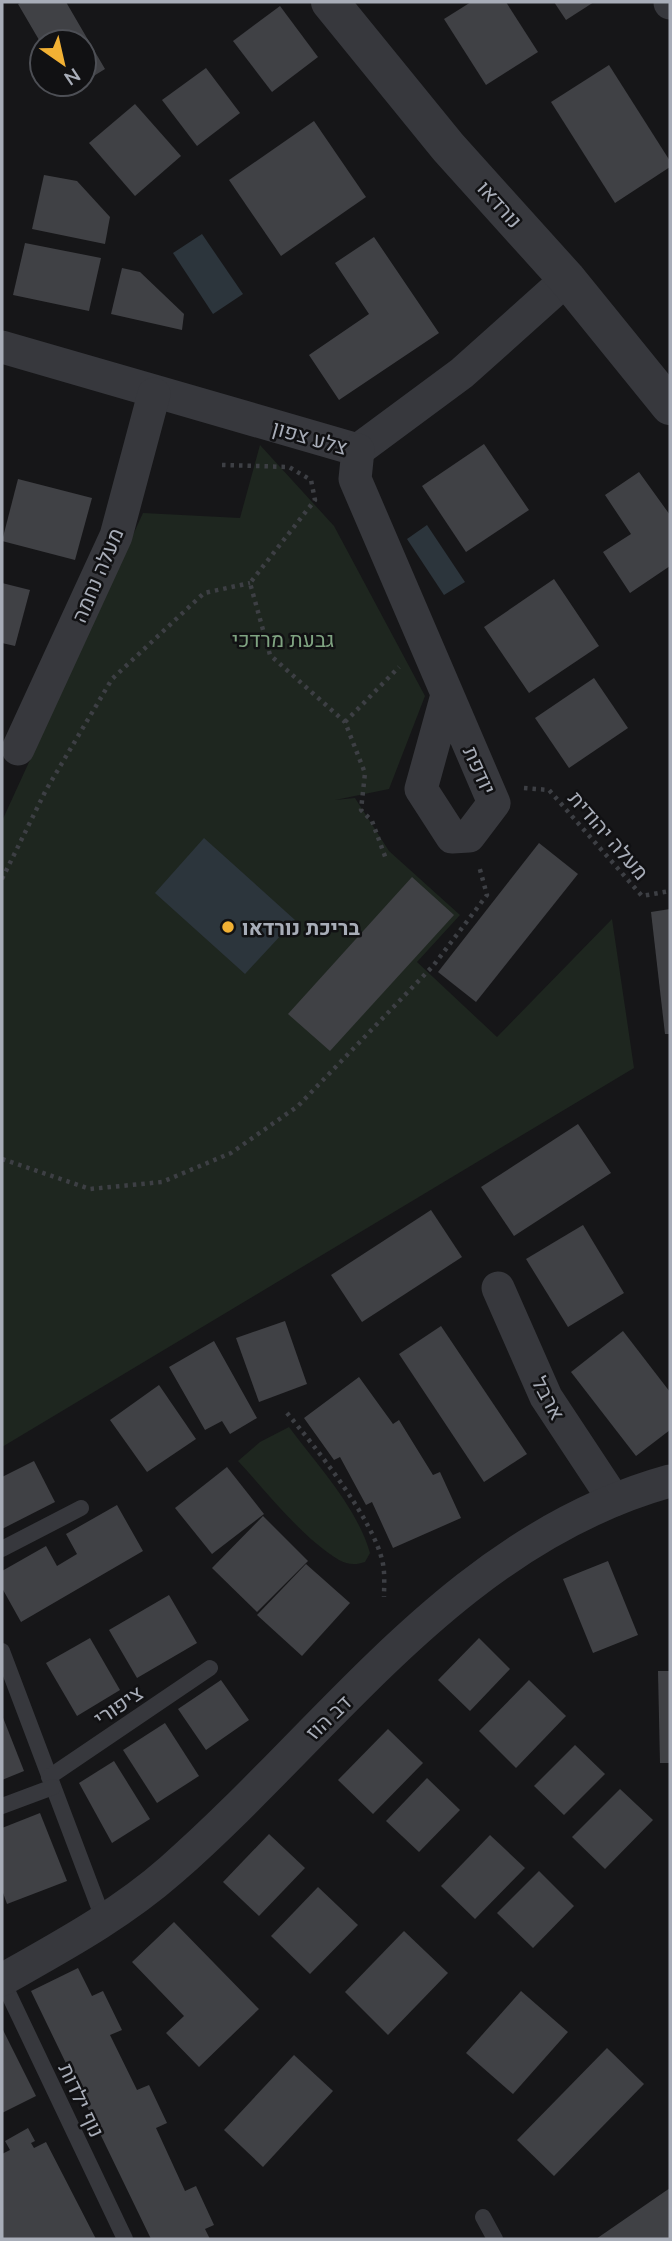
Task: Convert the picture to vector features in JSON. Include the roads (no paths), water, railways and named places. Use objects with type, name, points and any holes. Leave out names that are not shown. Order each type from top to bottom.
[{"type":"street","name":"נורדאו","points":[[330,2],[448,147],[568,279],[670,406]]},
{"type":"street","name":"צלע צפון","points":[[2,347],[154,394],[358,450],[462,373],[568,279]]},
{"type":"street","name":"מעלה נחמה","points":[[18,749],[116,536],[154,394]]},
{"type":"street","name":"יודפת","points":[[358,450],[355,479],[494,803],[469,836],[452,837],[421,789],[447,695]]},
{"type":"street","name":"ארבל","points":[[498,1288],[545,1397],[614,1500]]},
{"type":"street","name":"דב הוז","points":[[2,1980],[104,1921],[170,1871],[414,1629],[461,1591],[551,1530],[614,1500],[670,1481]]},
{"type":"lane","points":[[2,1549],[81,1508]]},
{"type":"lane","points":[[2,1651],[104,1921]]},
{"type":"lane","name":"ציפורי","points":[[2,1806],[51,1782],[210,1668]]},
{"type":"lane","name":"נוף ילדות","points":[[2,1980],[125,2239]]},
{"type":"lane","points":[[483,2217],[495,2239]]},
{"type":"place","name":"בריכת נורדאו","points":[[228,927]]},
{"type":"park label","name":"גבעת מרדכי","points":[[283,639]]}]
